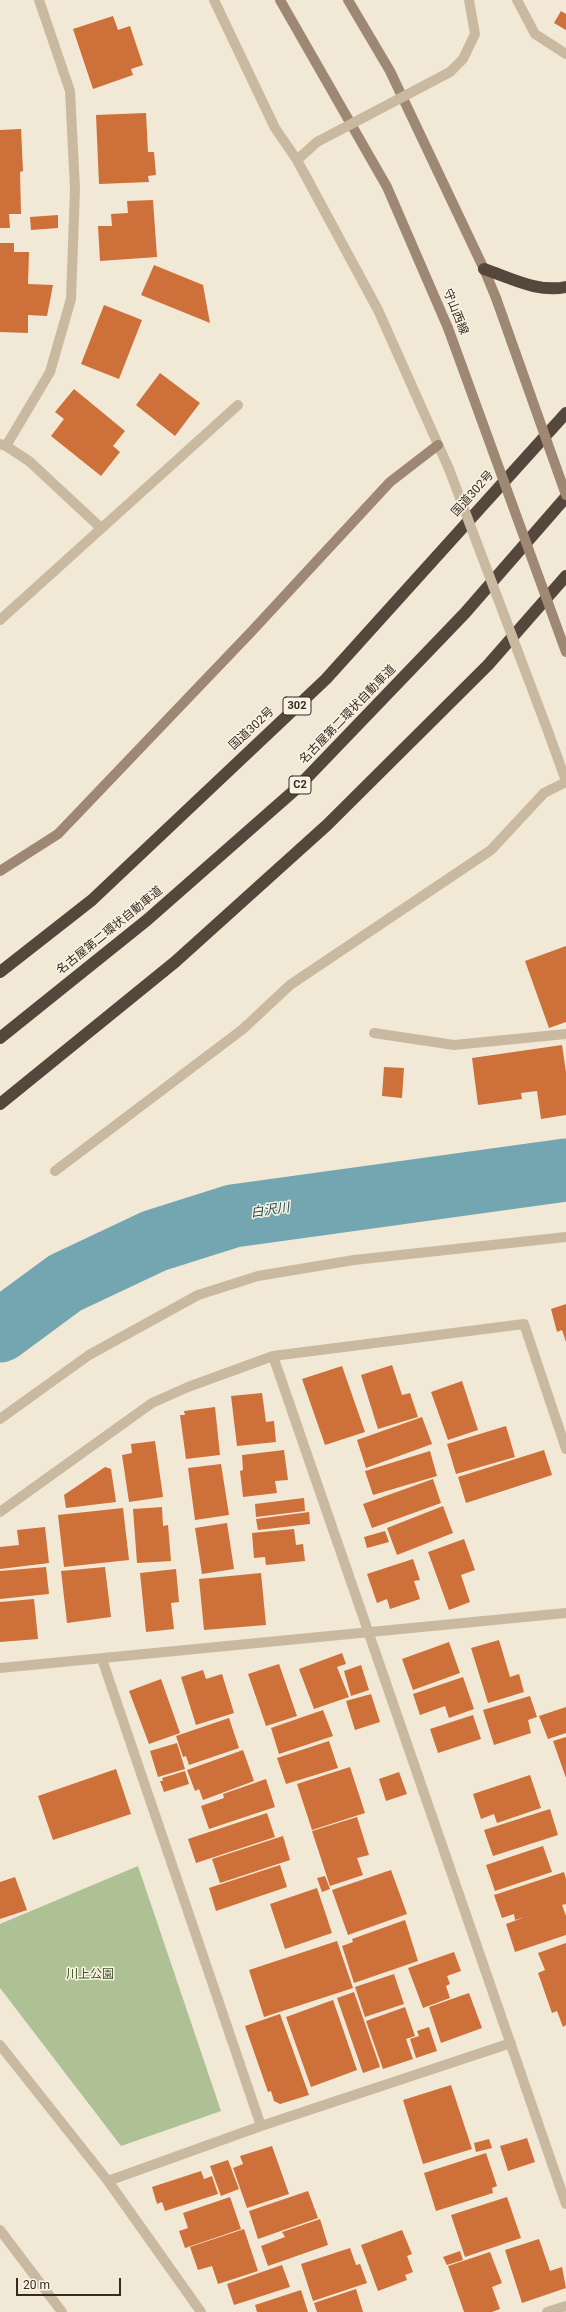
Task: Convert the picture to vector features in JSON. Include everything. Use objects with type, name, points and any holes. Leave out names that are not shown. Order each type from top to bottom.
[{"type":"highway","points":[[484,269],[526,284],[552,290],[566,287]]},
{"type":"highway","name":"国道302号","points":[[0,972],[92,900],[326,679],[566,413]]},
{"type":"highway","name":"名古屋第二環状自動車道","points":[[0,1038],[147,920],[296,790],[465,613],[566,496]]},
{"type":"highway","points":[[0,1104],[175,962],[327,825],[488,665],[566,576]]},
{"type":"main road","name":"守山西線","points":[[280,0],[387,187],[448,328],[566,652]]},
{"type":"main road","points":[[348,0],[390,71],[484,269],[496,298],[566,496]]},
{"type":"main road","points":[[0,871],[58,834],[252,631],[390,482],[438,446]]},
{"type":"street","points":[[39,0],[70,91],[75,189],[71,299],[50,372],[3,445],[30,461],[101,528]]},
{"type":"street","points":[[55,1171],[243,1029],[290,985],[491,850],[544,793],[566,781],[449,469],[378,310],[297,160],[275,128],[214,0]]},
{"type":"street","points":[[297,160],[317,142],[450,72],[463,59],[475,34],[469,0]]},
{"type":"street","points":[[518,0],[535,34],[566,54]]},
{"type":"street","points":[[0,620],[238,405]]},
{"type":"street","points":[[374,1033],[454,1045],[566,1034]]},
{"type":"street","points":[[0,1419],[89,1355],[198,1295],[258,1276],[354,1260],[566,1237]]},
{"type":"street","points":[[0,1512],[152,1403],[188,1387],[273,1356],[524,1324],[566,1449]]},
{"type":"street","points":[[273,1356],[566,2204]]},
{"type":"street","points":[[0,1668],[102,1659],[368,1631],[566,1613]]},
{"type":"street","points":[[102,1659],[261,2126]]},
{"type":"street","points":[[108,2181],[261,2126],[511,2043]]},
{"type":"street","points":[[0,2045],[108,2181],[201,2312]]},
{"type":"street","points":[[0,2230],[62,2312]]},
{"type":"street","points":[[548,2312],[566,2306]]},
{"type":"green space","name":"川上公園","points":[[138,1866],[221,2111],[121,2146],[0,1988],[0,1924]]},
{"type":"building","points":[[561,11],[566,14],[566,30],[554,23]]},
{"type":"building","points":[[113,16],[118,30],[130,26],[143,65],[131,69],[133,75],[93,89],[73,29]]},
{"type":"building","points":[[146,113],[148,152],[154,152],[156,175],[148,176],[149,182],[99,184],[96,115]]},
{"type":"building","points":[[21,129],[23,171],[20,172],[21,214],[9,214],[10,228],[0,228],[0,130]]},
{"type":"building","points":[[153,200],[157,257],[100,261],[98,226],[112,226],[111,214],[128,213],[127,201]]},
{"type":"building","points":[[58,215],[58,228],[31,230],[30,217]]},
{"type":"building","points":[[0,243],[14,243],[14,252],[29,252],[28,284],[53,285],[47,316],[28,315],[28,333],[0,332]]},
{"type":"building","points":[[154,265],[203,285],[210,323],[141,295]]},
{"type":"building","points":[[104,305],[142,320],[119,379],[81,364]]},
{"type":"building","points":[[160,373],[200,403],[175,436],[136,405]]},
{"type":"building","points":[[74,389],[125,431],[113,446],[120,452],[101,476],[51,436],[64,419],[55,412]]},
{"type":"building","points":[[566,946],[566,1022],[549,1028],[525,961]]},
{"type":"building","points":[[562,1045],[566,1072],[566,1115],[541,1119],[537,1091],[521,1093],[522,1099],[478,1105],[472,1058]]},
{"type":"building","points":[[384,1067],[404,1068],[402,1098],[382,1096]]},
{"type":"building","points":[[566,1304],[566,1342],[562,1330],[557,1332],[551,1309]]},
{"type":"building","points":[[392,1365],[402,1395],[410,1393],[418,1417],[378,1429],[361,1375]]},
{"type":"building","points":[[342,1366],[365,1432],[325,1445],[302,1379]]},
{"type":"building","points":[[462,1381],[478,1430],[448,1440],[431,1392]]},
{"type":"building","points":[[262,1393],[266,1422],[274,1421],[276,1442],[237,1446],[231,1396]]},
{"type":"building","points":[[215,1407],[220,1455],[186,1459],[180,1415],[185,1415],[184,1411]]},
{"type":"building","points":[[422,1417],[432,1444],[366,1468],[357,1440]]},
{"type":"building","points":[[506,1426],[515,1457],[456,1474],[447,1444]]},
{"type":"building","points":[[155,1441],[163,1497],[129,1502],[122,1455],[132,1453],[131,1444]]},
{"type":"building","points":[[284,1450],[288,1480],[275,1481],[277,1493],[243,1497],[240,1471],[243,1470],[242,1455]]},
{"type":"building","points":[[544,1450],[552,1475],[466,1503],[458,1477]]},
{"type":"building","points":[[430,1451],[437,1476],[373,1495],[365,1471]]},
{"type":"building","points":[[221,1464],[229,1515],[195,1520],[188,1468]]},
{"type":"building","points":[[105,1467],[111,1469],[116,1502],[66,1508],[64,1495]]},
{"type":"building","points":[[433,1479],[441,1503],[372,1528],[363,1504]]},
{"type":"building","points":[[304,1498],[305,1511],[256,1517],[255,1504]]},
{"type":"building","points":[[443,1506],[453,1533],[397,1555],[387,1528]]},
{"type":"building","points":[[162,1507],[163,1526],[168,1525],[171,1561],[137,1563],[133,1509]]},
{"type":"building","points":[[123,1508],[129,1560],[64,1567],[58,1515]]},
{"type":"building","points":[[309,1512],[310,1524],[258,1530],[256,1519]]},
{"type":"building","points":[[227,1523],[234,1569],[202,1574],[195,1528]]},
{"type":"building","points":[[45,1527],[49,1563],[0,1569],[0,1547],[19,1545],[17,1530]]},
{"type":"building","points":[[294,1529],[296,1545],[303,1544],[305,1561],[266,1565],[265,1557],[254,1558],[252,1533]]},
{"type":"building","points":[[385,1531],[389,1542],[367,1548],[364,1537]]},
{"type":"building","points":[[464,1539],[475,1570],[461,1575],[470,1602],[449,1610],[428,1552]]},
{"type":"building","points":[[413,1559],[420,1580],[414,1581],[420,1599],[390,1609],[387,1599],[377,1603],[367,1574]]},
{"type":"building","points":[[46,1567],[49,1594],[0,1599],[0,1571]]},
{"type":"building","points":[[105,1567],[111,1617],[67,1623],[61,1571]]},
{"type":"building","points":[[176,1569],[179,1602],[171,1603],[174,1629],[146,1632],[140,1573]]},
{"type":"building","points":[[261,1573],[266,1625],[204,1630],[199,1579]]},
{"type":"building","points":[[34,1599],[38,1639],[0,1642],[0,1602]]},
{"type":"building","points":[[499,1640],[510,1677],[519,1674],[524,1692],[488,1703],[471,1648]]},
{"type":"building","points":[[449,1642],[460,1673],[413,1690],[402,1659]]},
{"type":"building","points":[[342,1653],[346,1664],[337,1667],[349,1697],[314,1709],[299,1669]]},
{"type":"building","points":[[279,1664],[297,1716],[266,1726],[248,1674]]},
{"type":"building","points":[[361,1665],[369,1690],[351,1696],[344,1671]]},
{"type":"building","points":[[203,1670],[206,1679],[222,1674],[234,1713],[196,1725],[181,1677]]},
{"type":"building","points":[[463,1677],[474,1709],[449,1718],[445,1706],[420,1715],[413,1694]]},
{"type":"building","points":[[161,1679],[180,1733],[149,1744],[129,1691]]},
{"type":"building","points":[[371,1694],[380,1722],[355,1730],[346,1701]]},
{"type":"building","points":[[530,1696],[537,1717],[528,1720],[531,1733],[494,1745],[483,1710]]},
{"type":"building","points":[[566,1707],[566,1733],[548,1739],[539,1716]]},
{"type":"building","points":[[323,1710],[333,1736],[279,1754],[271,1728]]},
{"type":"building","points":[[473,1715],[481,1739],[438,1753],[430,1729]]},
{"type":"building","points":[[229,1718],[239,1748],[189,1765],[186,1756],[183,1757],[176,1736]]},
{"type":"building","points":[[566,1737],[566,1778],[553,1741]]},
{"type":"building","points":[[329,1741],[338,1768],[286,1784],[277,1758]]},
{"type":"building","points":[[177,1743],[185,1769],[158,1777],[150,1751]]},
{"type":"building","points":[[243,1750],[254,1781],[203,1800],[199,1789],[195,1791],[187,1770]]},
{"type":"building","points":[[350,1767],[365,1813],[312,1830],[297,1784]]},
{"type":"building","points":[[116,1769],[131,1814],[53,1840],[38,1796]]},
{"type":"building","points":[[185,1771],[189,1784],[164,1792],[160,1781],[163,1781],[162,1778]]},
{"type":"building","points":[[399,1772],[407,1794],[386,1801],[379,1779]]},
{"type":"building","points":[[530,1775],[541,1808],[497,1823],[494,1814],[481,1819],[473,1794]]},
{"type":"building","points":[[266,1779],[275,1807],[209,1829],[201,1806],[224,1798],[223,1794]]},
{"type":"building","points":[[550,1809],[558,1835],[493,1856],[484,1830]]},
{"type":"building","points":[[267,1813],[275,1837],[196,1863],[188,1839]]},
{"type":"building","points":[[357,1817],[369,1855],[357,1858],[363,1875],[330,1886],[312,1831]]},
{"type":"building","points":[[283,1836],[290,1860],[220,1883],[212,1859]]},
{"type":"building","points":[[543,1846],[552,1872],[495,1891],[486,1865]]},
{"type":"building","points":[[280,1865],[287,1887],[216,1911],[209,1888]]},
{"type":"building","points":[[391,1870],[407,1914],[348,1935],[332,1890]]},
{"type":"building","points":[[564,1872],[566,1879],[566,1904],[562,1905],[566,1916],[566,1935],[515,1952],[506,1924],[525,1917],[515,1920],[514,1914],[502,1918],[494,1895]]},
{"type":"building","points":[[325,1876],[330,1889],[322,1892],[317,1878]]},
{"type":"building","points":[[15,1877],[27,1910],[0,1919],[0,1882]]},
{"type":"building","points":[[317,1888],[332,1933],[285,1949],[270,1904]]},
{"type":"building","points":[[405,1920],[418,1961],[354,1983],[342,1946],[353,1942],[352,1939]]},
{"type":"building","points":[[337,1941],[353,1988],[264,2017],[249,1970]]},
{"type":"building","points":[[566,1943],[566,2025],[563,2027],[557,2011],[552,2013],[538,1973],[545,1970],[538,1953]]},
{"type":"building","points":[[454,1952],[461,1971],[447,1976],[450,1984],[446,1986],[450,1998],[423,2008],[408,1968]]},
{"type":"building","points":[[394,1974],[404,2004],[365,2017],[355,1987]]},
{"type":"building","points":[[354,1992],[380,2067],[363,2073],[337,1998]]},
{"type":"building","points":[[469,1993],[482,2028],[441,2043],[429,2007]]},
{"type":"building","points":[[333,2000],[357,2070],[311,2087],[286,2017]]},
{"type":"building","points":[[405,2007],[415,2036],[406,2039],[413,2059],[383,2069],[366,2021]]},
{"type":"building","points":[[280,2014],[309,2095],[280,2104],[274,2101],[271,2091],[268,2092],[245,2026]]},
{"type":"building","points":[[429,2027],[437,2051],[416,2058],[410,2039],[419,2036],[417,2031]]},
{"type":"building","points":[[451,2085],[472,2149],[423,2164],[403,2100]]},
{"type":"building","points":[[527,2138],[535,2162],[508,2171],[500,2146]]},
{"type":"building","points":[[489,2139],[492,2148],[476,2152],[474,2143]]},
{"type":"building","points":[[272,2146],[289,2194],[247,2208],[233,2168],[243,2164],[240,2156]]},
{"type":"building","points":[[486,2153],[497,2186],[492,2188],[493,2193],[436,2211],[424,2173]]},
{"type":"building","points":[[228,2160],[239,2189],[221,2196],[210,2166]]},
{"type":"building","points":[[201,2171],[204,2179],[212,2176],[218,2194],[165,2211],[162,2202],[157,2204],[152,2187]]},
{"type":"building","points":[[308,2191],[318,2218],[258,2239],[249,2211]]},
{"type":"building","points":[[230,2197],[241,2229],[185,2248],[179,2231],[188,2228],[183,2213]]},
{"type":"building","points":[[507,2197],[521,2238],[465,2257],[451,2215]]},
{"type":"building","points":[[320,2219],[328,2245],[268,2266],[261,2246],[285,2237],[282,2232]]},
{"type":"building","points":[[244,2229],[258,2271],[218,2284],[212,2266],[198,2270],[190,2247]]},
{"type":"building","points":[[402,2230],[412,2254],[407,2256],[413,2272],[405,2275],[407,2280],[378,2291],[361,2245]]},
{"type":"building","points":[[539,2239],[550,2271],[562,2267],[566,2288],[522,2303],[505,2250]]},
{"type":"building","points":[[350,2248],[356,2265],[360,2264],[367,2283],[313,2301],[301,2264]]},
{"type":"building","points":[[460,2251],[463,2260],[447,2265],[443,2257]]},
{"type":"building","points":[[490,2252],[502,2283],[492,2287],[500,2309],[492,2312],[464,2312],[448,2266]]},
{"type":"building","points":[[282,2265],[290,2287],[234,2305],[227,2284]]},
{"type":"building","points":[[356,2289],[363,2312],[317,2312],[314,2303]]},
{"type":"building","points":[[301,2290],[308,2312],[257,2312],[255,2305]]},
{"type":"waterway","name":"白沢川","points":[[0,1331],[65,1283],[154,1241],[233,1216],[566,1170]]}]
